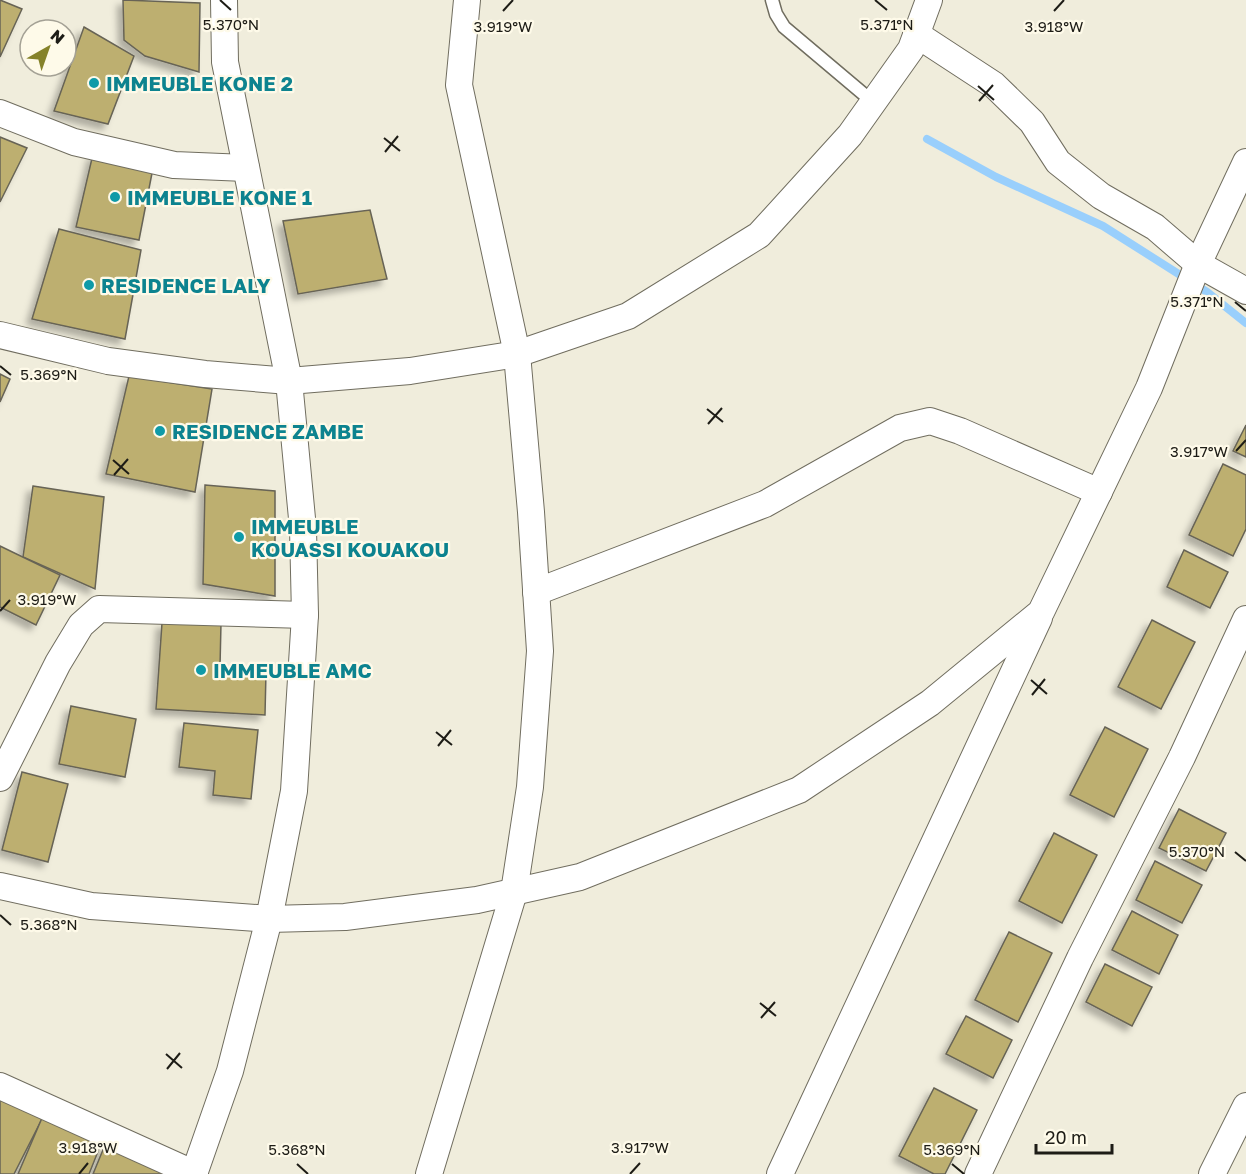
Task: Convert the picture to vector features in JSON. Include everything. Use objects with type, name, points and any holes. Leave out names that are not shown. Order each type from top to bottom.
[{"type":"street","points":[[0,1086],[194,1174],[230,1071],[269,919],[294,791],[305,615],[303,529],[289,381],[225,62],[224,0]]},
{"type":"street","points":[[429,1174],[514,892],[530,787],[540,651],[517,354],[459,85],[466,0]]},
{"type":"street","points":[[0,335],[108,361],[206,374],[289,381],[410,371],[517,354],[628,316],[759,235],[850,135],[911,49],[929,0]]},
{"type":"street","points":[[916,34],[994,86],[1032,122],[1058,162],[1101,196],[1155,227],[1198,264],[1246,291]]},
{"type":"street","points":[[0,113],[74,142],[174,165],[246,168]]},
{"type":"street","points":[[780,1174],[1041,612],[1149,388],[1198,264],[1246,162]]},
{"type":"street","points":[[536,592],[765,504],[900,428],[930,421],[960,431],[1099,492]]},
{"type":"street","points":[[0,778],[58,663],[81,625],[99,609],[305,615]]},
{"type":"street","points":[[0,886],[91,906],[269,919],[345,917],[477,900],[580,877],[799,790],[930,703],[1041,612]]},
{"type":"street","points":[[978,1174],[1080,958],[1182,757],[1246,619]]},
{"type":"street","points":[[1212,1174],[1246,1106]]},
{"type":"lane","points":[[772,0],[776,14],[784,27],[873,102]]},
{"type":"building","points":[[0,0],[22,9],[0,57]]},
{"type":"building","points":[[123,0],[200,3],[199,72],[145,56],[124,40]]},
{"type":"building","name":"IMMEUBLE KONE 2","points":[[84,27],[134,56],[108,124],[54,111],[66,78],[78,78],[78,44]]},
{"type":"building","points":[[0,137],[27,148],[0,202]]},
{"type":"building","name":"IMMEUBLE KONE 1","points":[[93,154],[153,168],[139,240],[76,227]]},
{"type":"building","points":[[370,210],[387,279],[298,294],[283,221]]},
{"type":"building","name":"RESIDENCE LALY","points":[[59,229],[141,250],[125,339],[32,319]]},
{"type":"building","points":[[0,374],[10,379],[0,402]]},
{"type":"building","name":"RESIDENCE ZAMBE","points":[[129,376],[212,389],[195,492],[106,474]]},
{"type":"building","points":[[1246,425],[1246,457],[1233,451]]},
{"type":"building","points":[[1223,464],[1246,475],[1246,529],[1233,556],[1189,535]]},
{"type":"building","name":"IMMEUBLE KOUASSI KOUAKOU","points":[[205,485],[275,491],[275,596],[203,584]]},
{"type":"building","points":[[33,486],[104,497],[95,589],[23,557]]},
{"type":"building","points":[[0,546],[60,575],[36,625],[0,607]]},
{"type":"building","points":[[1184,550],[1228,572],[1210,608],[1167,587]]},
{"type":"building","points":[[1152,620],[1195,642],[1161,709],[1118,687]]},
{"type":"building","name":"IMMEUBLE AMC","points":[[162,623],[221,623],[220,667],[266,672],[265,715],[156,709]]},
{"type":"building","points":[[71,706],[136,719],[125,777],[59,764]]},
{"type":"building","points":[[184,723],[258,730],[251,799],[213,795],[215,771],[179,767]]},
{"type":"building","points":[[1105,727],[1148,749],[1114,817],[1070,795]]},
{"type":"building","points":[[22,772],[68,784],[48,862],[2,850]]},
{"type":"building","points":[[1179,809],[1226,833],[1206,871],[1159,848]]},
{"type":"building","points":[[1054,833],[1097,855],[1062,923],[1019,901]]},
{"type":"building","points":[[1155,861],[1202,885],[1182,923],[1136,900]]},
{"type":"building","points":[[1132,911],[1178,935],[1159,974],[1112,950]]},
{"type":"building","points":[[1009,932],[1052,953],[1018,1022],[975,1000]]},
{"type":"building","points":[[1105,964],[1152,987],[1132,1026],[1086,1002]]},
{"type":"building","points":[[966,1016],[1012,1040],[993,1078],[946,1054]]},
{"type":"building","points":[[934,1088],[977,1110],[945,1174],[934,1174],[899,1156]]},
{"type":"building","points":[[0,1095],[44,1115],[14,1174],[0,1174]]},
{"type":"building","points":[[42,1118],[101,1144],[89,1174],[18,1174]]},
{"type":"building","points":[[105,1145],[166,1174],[93,1174]]},
{"type":"waterway","points":[[927,139],[996,177],[1103,226],[1207,292],[1246,323]]},
{"type":"place","name":"IMMEUBLE KONE 2","points":[[94,83]]},
{"type":"place","name":"IMMEUBLE KONE 1","points":[[115,197]]},
{"type":"place","name":"RESIDENCE LALY","points":[[89,285]]},
{"type":"place","name":"RESIDENCE ZAMBE","points":[[160,431]]},
{"type":"place","name":"IMMEUBLE KOUASSI KOUAKOU","points":[[239,537]]},
{"type":"place","name":"IMMEUBLE AMC","points":[[201,670]]}]
